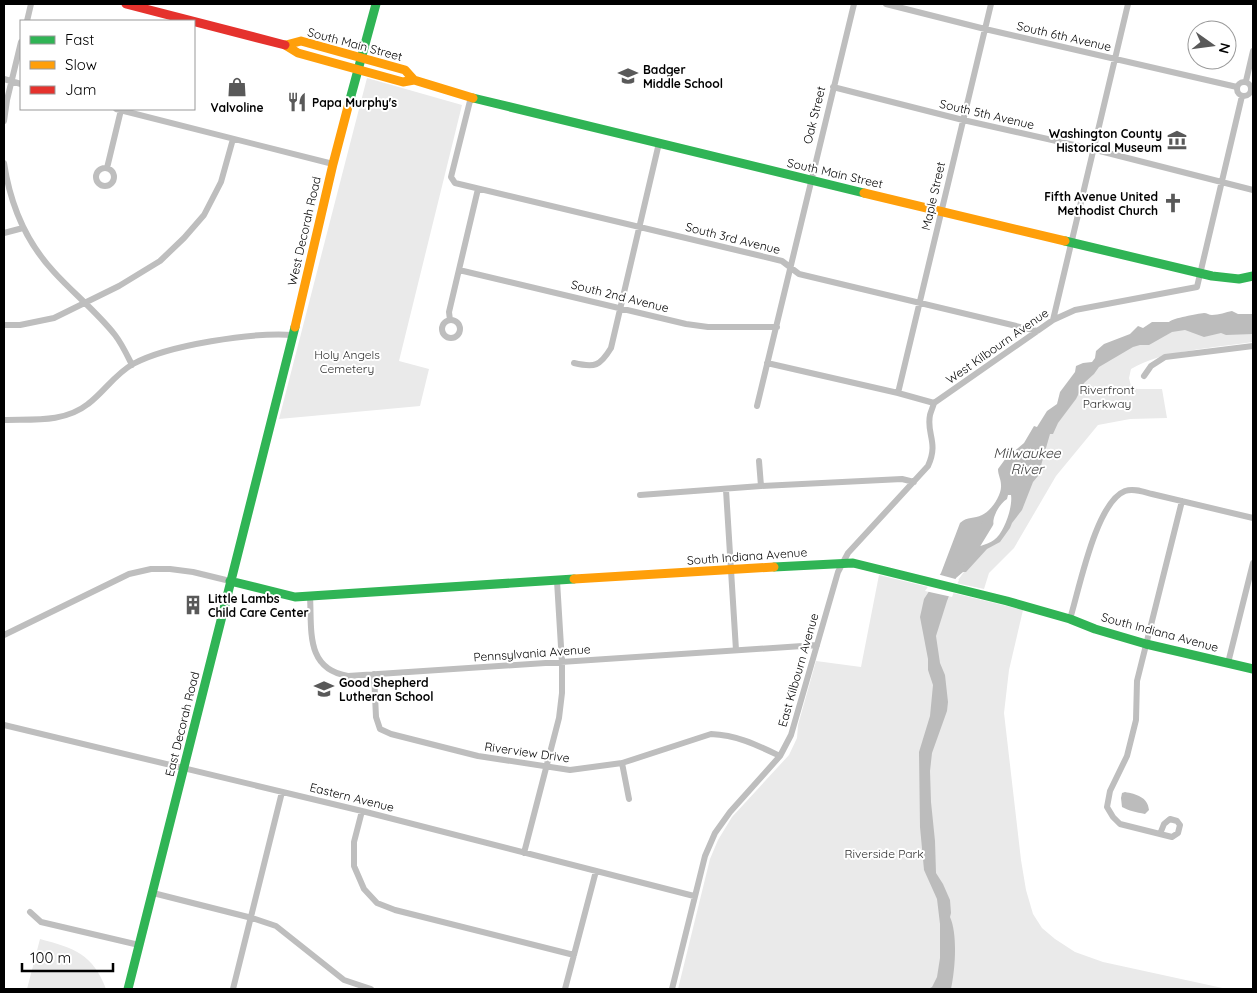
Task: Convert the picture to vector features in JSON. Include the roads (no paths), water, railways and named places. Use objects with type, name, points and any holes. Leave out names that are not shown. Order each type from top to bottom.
[{"type":"street","points":[[27,20],[31,4]]},
{"type":"street","name":"South Main Street","points":[[126,4],[188,20]]},
{"type":"street","name":"West Decorah Road","points":[[259,465],[293,335],[360,57],[376,4]]},
{"type":"street","name":"Oak Street","points":[[757,406],[854,4]]},
{"type":"street","name":"South 6th Avenue","points":[[886,4],[985,29],[1237,87]]},
{"type":"street","name":"Maple Street","points":[[898,393],[991,4]]},
{"type":"street","points":[[1053,320],[1092,149],[1128,4]]},
{"type":"street","name":"South Main Street","points":[[195,22],[286,45],[298,54],[403,82],[414,80],[471,97],[810,181],[1201,274],[1239,278],[1253,276]]},
{"type":"street","name":"South Main Street","points":[[286,45],[301,41],[360,57],[405,70],[414,80]]},
{"type":"street","points":[[4,121],[20,46]]},
{"type":"street","points":[[1246,82],[1253,51]]},
{"type":"street","points":[[4,79],[20,84]]},
{"type":"street","points":[[1240,82],[1246,82],[1251,85],[1252,91],[1248,95],[1242,96],[1238,93],[1237,87],[1240,82]]},
{"type":"street","name":"South 5th Avenue","points":[[833,87],[1253,190]]},
{"type":"street","points":[[1201,274],[1242,96]]},
{"type":"street","name":"South 3rd Avenue","points":[[471,97],[451,178],[455,183],[782,261],[799,274],[1037,331]]},
{"type":"street","points":[[107,168],[119,110]]},
{"type":"street","points":[[123,110],[333,164]]},
{"type":"street","points":[[4,325],[20,325],[54,318],[119,286],[160,261],[204,215],[221,182],[233,139]]},
{"type":"street","points":[[574,363],[589,367],[603,362],[611,348],[659,143]]},
{"type":"street","points":[[4,162],[9,190],[23,228],[42,258],[53,271],[115,334],[132,365]]},
{"type":"street","points":[[450,320],[449,312],[478,189]]},
{"type":"street","points":[[4,233],[23,228]]},
{"type":"street","name":"South 2nd Avenue","points":[[459,270],[686,324],[708,327],[777,327]]},
{"type":"street","name":"West Kilbourn Avenue","points":[[934,404],[1053,320],[1075,310],[1197,287],[1201,274]]},
{"type":"street","points":[[4,420],[51,419],[74,412],[87,405],[110,382],[132,365],[160,354],[218,341],[293,335]]},
{"type":"street","points":[[1144,376],[1151,366],[1165,357],[1253,346]]},
{"type":"street","points":[[767,364],[898,393],[934,404]]},
{"type":"street","name":"East Kilbourn Avenue","points":[[672,989],[705,856],[715,833],[730,812],[780,756],[791,735],[838,572],[848,553],[928,466],[934,448],[930,415],[934,404]]},
{"type":"street","points":[[759,461],[761,486]]},
{"type":"street","name":"East Decorah Road","points":[[128,989],[259,465]]},
{"type":"street","points":[[640,495],[761,486],[902,479],[914,482]]},
{"type":"street","points":[[726,490],[736,650]]},
{"type":"street","points":[[1070,619],[1093,539],[1108,508],[1116,497],[1126,491],[1136,490],[1253,518]]},
{"type":"street","points":[[1160,834],[1120,824],[1107,807],[1110,792],[1127,756],[1136,720],[1137,681],[1182,501]]},
{"type":"street","name":"South Indiana Avenue","points":[[230,581],[295,597],[853,563],[960,589],[1070,619],[1095,629],[1146,644],[1253,669]]},
{"type":"street","points":[[1228,663],[1253,563]]},
{"type":"street","points":[[4,635],[130,574],[151,569],[192,572],[230,581]]},
{"type":"street","points":[[524,853],[559,718],[562,693],[562,663],[557,581]]},
{"type":"street","name":"Pennsylvania Avenue","points":[[310,596],[312,640],[317,656],[325,667],[348,676],[817,645]]},
{"type":"street","name":"Riverview Drive","points":[[374,674],[378,731],[478,756],[570,770],[622,763],[711,734],[738,738],[780,756]]},
{"type":"street","name":"Eastern Avenue","points":[[4,725],[362,811],[694,896]]},
{"type":"street","points":[[622,763],[629,799]]},
{"type":"street","points":[[233,989],[282,792]]},
{"type":"street","points":[[362,811],[354,842],[354,866],[364,889],[376,903],[395,910],[574,955]]},
{"type":"street","points":[[565,989],[596,871]]},
{"type":"street","points":[[153,893],[252,918],[276,926],[344,980],[371,989]]},
{"type":"street","points":[[30,912],[41,922],[139,945]]},
{"type":"water","points":[[1232,311],[1238,314],[1253,314],[1253,334],[1226,335],[1221,333],[1204,337],[1185,330],[1172,332],[1149,345],[1133,347],[1099,367],[1084,383],[1053,434],[1050,434],[1038,476],[1033,482],[1022,510],[1010,528],[1000,542],[987,549],[966,572],[963,572],[956,578],[936,636],[940,663],[945,675],[948,702],[947,711],[932,753],[930,771],[936,873],[950,900],[950,917],[953,924],[955,943],[955,963],[951,989],[928,989],[932,987],[937,977],[940,958],[940,924],[937,899],[924,870],[920,827],[919,752],[930,716],[933,685],[928,670],[928,659],[920,617],[924,599],[941,573],[960,523],[966,519],[982,515],[998,498],[1001,483],[998,469],[1006,458],[1024,443],[1034,426],[1037,427],[1047,411],[1057,404],[1060,392],[1075,372],[1076,366],[1092,362],[1096,351],[1104,344],[1130,334],[1138,326],[1143,328],[1152,322],[1169,322],[1196,314],[1215,315]],"holes":[[[1008,495],[1011,495],[1011,506],[1007,519],[998,537],[981,546],[967,549],[970,544],[993,524],[998,508],[1007,499]]]},
{"type":"water","points":[[1125,792],[1144,799],[1149,810],[1145,814],[1122,807],[1122,793]]},
{"type":"waterway","name":"Milwaukee River","points":[[963,559],[974,546],[988,523]]},
{"type":"place","name":"Badger Middle School","points":[[628,76]]},
{"type":"place","name":"Valvoline","points":[[237,87]]},
{"type":"place","name":"Papa Murphy's","points":[[297,102]]},
{"type":"place","name":"Washington County Historical Museum","points":[[1177,140]]},
{"type":"place","name":"Fifth Avenue United Methodist Church","points":[[1173,203]]},
{"type":"place","name":"Little Lambs Child Care Center","points":[[193,605]]},
{"type":"place","name":"Good Shepherd Lutheran School","points":[[324,689]]},
{"type":"park label","name":"Holy Angels Cemetery","points":[[347,361]]},
{"type":"park label","name":"Riverfront Parkway","points":[[1107,396]]},
{"type":"park label","name":"Riverside Park","points":[[884,853]]}]
